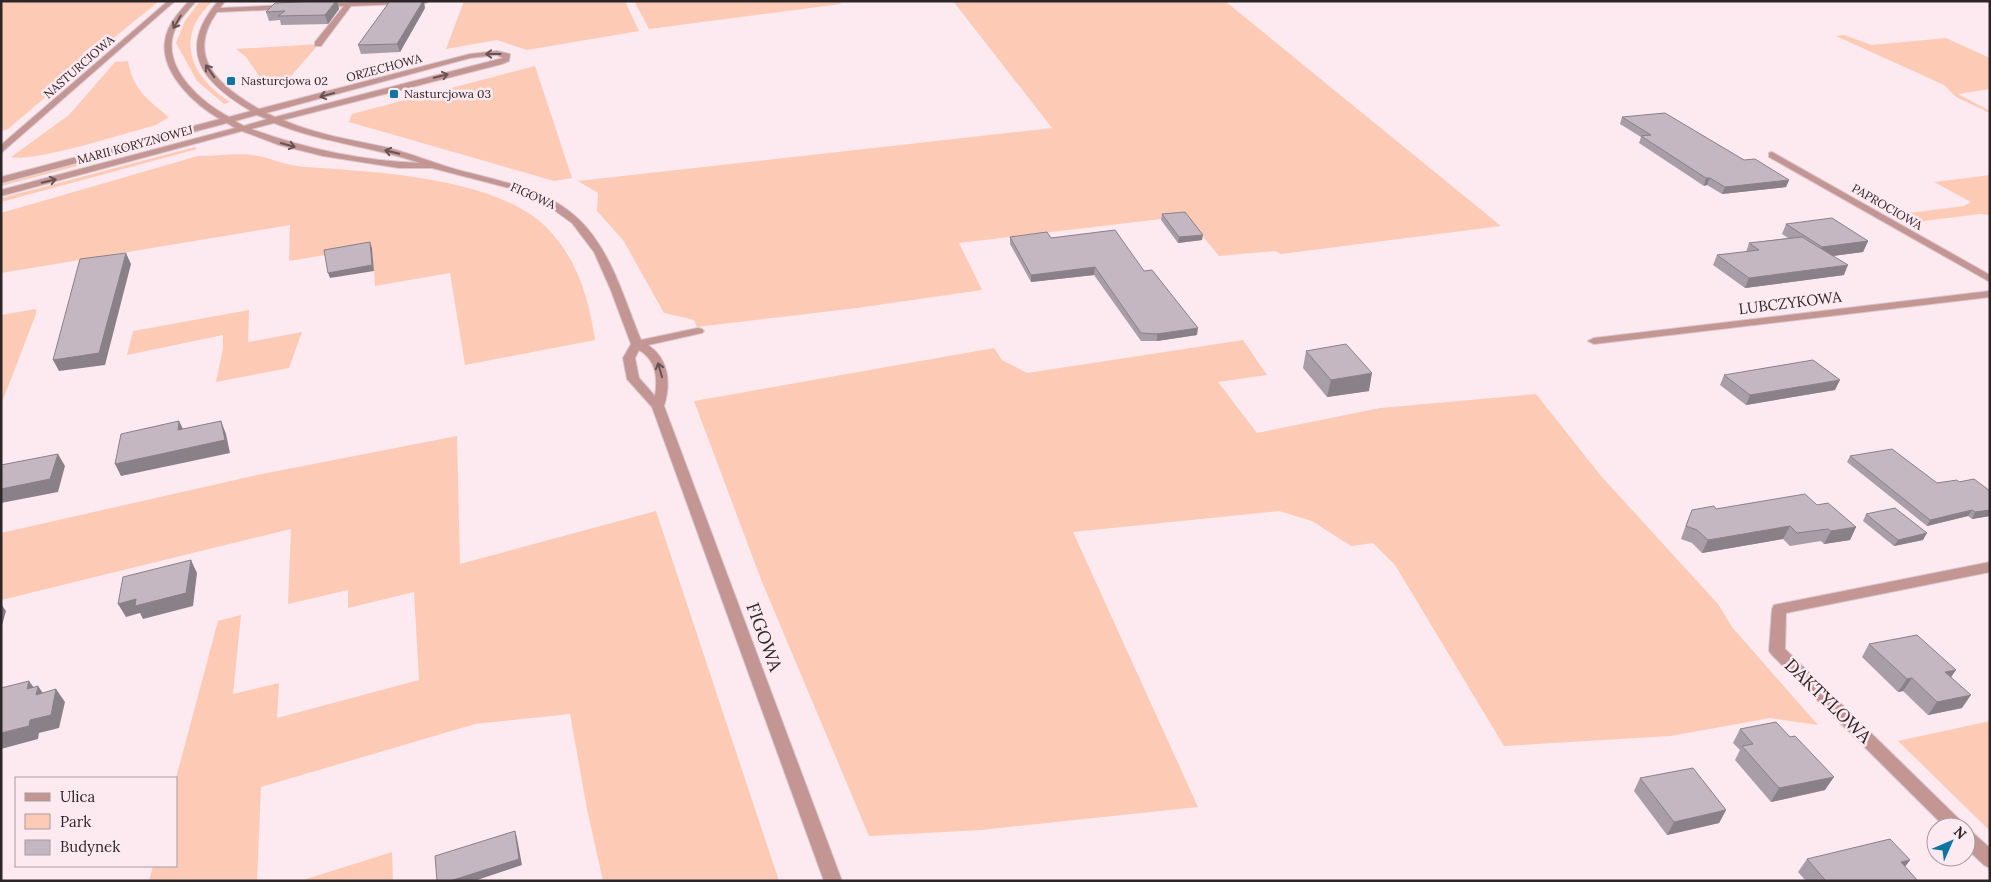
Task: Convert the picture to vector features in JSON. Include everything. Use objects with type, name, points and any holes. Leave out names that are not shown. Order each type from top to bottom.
[{"type":"street","name":"NASTURCJOWA","points":[[1,150],[172,1]]},
{"type":"street","name":"FIGOWA","points":[[193,1],[183,11],[169,37],[168,47],[174,74],[194,97],[216,115],[243,129],[286,145],[349,160],[391,165],[439,166]]},
{"type":"street","name":"FIGOWA","points":[[222,1],[206,22],[200,52],[205,66],[230,93],[276,121],[300,130],[349,144],[388,150],[506,184],[538,196],[563,210],[591,240],[603,259],[636,344]]},
{"type":"street","points":[[310,6],[426,1]]},
{"type":"street","points":[[318,44],[350,4]]},
{"type":"street","points":[[214,10],[291,6]]},
{"type":"street","name":"ORZECHOWA","points":[[227,121],[459,60],[492,53],[507,56],[506,59],[490,64],[405,85],[276,121]]},
{"type":"street","name":"MARII KORYZNOWEJ","points":[[1,180],[227,121]]},
{"type":"street","name":"MARII KORYZNOWEJ","points":[[1,193],[276,121]]},
{"type":"street","name":"PAPROCIOWA","points":[[1772,155],[1990,279]]},
{"type":"street","name":"LUBCZYKOWA","points":[[1594,341],[1990,294]]},
{"type":"street","points":[[636,344],[698,331]]},
{"type":"street","points":[[636,344],[649,352],[661,369],[663,382],[662,396],[658,406],[644,394],[633,379],[629,358],[636,344]]},
{"type":"street","name":"FIGOWA","points":[[658,406],[704,526],[833,881]]},
{"type":"street","name":"DAKTYLOWA","points":[[1946,817],[1777,651],[1778,609],[1990,567]]},
{"type":"street","points":[[1976,847],[1990,860]]},
{"type":"green space","points":[[1,1],[159,1],[110,41],[93,45],[83,53],[94,56],[8,129],[1,131]]},
{"type":"green space","points":[[200,1],[213,1],[193,28],[192,56],[197,69],[205,81],[230,102],[224,104],[197,81],[176,43],[185,21]]},
{"type":"green space","points":[[464,1],[625,1],[639,31],[527,50],[497,40],[446,49]]},
{"type":"green space","points":[[634,1],[839,1],[841,4],[649,29]]},
{"type":"green space","points":[[953,1],[1225,1],[1501,226],[1281,254],[1275,251],[1219,256],[1186,216],[959,243],[982,290],[857,308],[697,327],[694,320],[664,313],[623,240],[597,211],[598,193],[578,181],[1052,128]]},
{"type":"green space","points":[[1844,35],[1872,45],[1946,38],[1990,58],[1990,89],[1958,94],[1990,111],[1990,113],[1956,97],[1944,85],[1836,36]]},
{"type":"green space","points":[[319,44],[284,84],[266,86],[246,57],[236,49]]},
{"type":"green space","points":[[128,61],[130,71],[142,94],[169,117],[156,125],[82,146],[39,156],[11,157],[69,115],[115,62]]},
{"type":"green space","points":[[535,66],[572,178],[554,181],[349,122],[352,114]]},
{"type":"green space","points":[[175,138],[176,140],[1,186],[1,184]]},
{"type":"green space","points":[[195,147],[197,149],[1,202],[1,198]]},
{"type":"green space","points":[[252,155],[300,166],[399,175],[466,187],[497,197],[524,210],[546,227],[566,252],[574,265],[585,294],[595,340],[465,365],[450,273],[375,286],[374,271],[337,253],[289,261],[290,225],[1,273],[1,213],[198,156]]},
{"type":"green space","points":[[1990,175],[1990,215],[1980,214],[1908,223],[1894,215],[1964,206],[1971,202],[1934,182]]},
{"type":"green space","points":[[36,309],[36,314],[1,405],[1,315]]},
{"type":"green space","points":[[249,310],[248,342],[302,332],[289,368],[216,382],[223,348],[223,335],[127,355],[133,331]]},
{"type":"green space","points":[[1243,340],[1267,375],[1218,382],[1257,433],[1380,408],[1536,394],[1601,476],[1718,604],[1732,627],[1818,725],[1770,718],[1671,736],[1504,746],[1395,565],[1373,543],[1351,546],[1312,521],[1279,511],[1073,532],[1198,807],[981,830],[869,836],[762,582],[694,401],[994,348],[1002,360],[1027,373]]},
{"type":"green space","points":[[457,436],[460,564],[656,511],[779,881],[603,881],[587,809],[570,714],[475,724],[261,787],[257,881],[149,881],[153,867],[178,867],[178,777],[176,777],[218,621],[241,615],[233,694],[279,683],[277,718],[419,680],[414,592],[348,608],[348,590],[288,604],[291,529],[1,600],[1,533],[257,475]]},
{"type":"green space","points":[[1990,721],[1990,831],[1976,817],[1898,741]]},
{"type":"green space","points":[[392,852],[393,881],[300,881]]},
{"type":"building","points":[[336,1],[325,15],[278,16],[285,11],[266,12],[275,3]]},
{"type":"building","points":[[390,1],[423,1],[397,44],[358,45]]},
{"type":"building","points":[[1665,113],[1744,160],[1755,159],[1789,180],[1725,187],[1710,178],[1706,178],[1641,136],[1651,135],[1622,117]]},
{"type":"building","points":[[1185,212],[1203,235],[1179,237],[1162,214]]},
{"type":"building","points":[[1832,218],[1868,241],[1822,247],[1786,224]]},
{"type":"building","points":[[1115,230],[1144,271],[1152,270],[1198,328],[1157,334],[1141,333],[1095,267],[1031,275],[1010,237],[1047,232],[1051,238]]},
{"type":"building","points":[[1802,237],[1848,265],[1749,278],[1717,255],[1759,250],[1749,243]]},
{"type":"building","points":[[370,242],[372,265],[328,273],[324,250]]},
{"type":"building","points":[[126,253],[99,353],[53,360],[80,259]]},
{"type":"building","points":[[1346,344],[1372,373],[1331,380],[1306,351]]},
{"type":"building","points":[[1813,360],[1840,380],[1750,395],[1724,375]]},
{"type":"building","points":[[179,421],[178,430],[221,421],[225,440],[115,464],[121,434]]},
{"type":"building","points":[[1892,449],[1937,483],[1974,479],[1990,491],[1990,510],[1975,512],[1972,510],[1930,520],[1850,456]]},
{"type":"building","points":[[58,454],[50,479],[1,489],[1,465]]},
{"type":"building","points":[[1805,494],[1817,505],[1828,503],[1856,527],[1797,533],[1790,526],[1708,540],[1697,530],[1686,526],[1692,510],[1714,506],[1716,509]]},
{"type":"building","points":[[1895,508],[1927,533],[1898,540],[1866,514]]},
{"type":"building","points":[[191,560],[186,593],[135,606],[136,599],[118,604],[123,577]]},
{"type":"building","points":[[1917,635],[1956,670],[1945,672],[1971,695],[1937,702],[1912,678],[1907,679],[1869,644]]},
{"type":"building","points":[[29,681],[27,689],[38,686],[36,695],[56,689],[51,715],[30,720],[29,726],[1,733],[1,688]]},
{"type":"building","points":[[1776,722],[1790,737],[1795,736],[1834,777],[1779,788],[1742,746],[1753,744],[1740,729]]},
{"type":"building","points":[[1693,768],[1726,810],[1674,822],[1640,778]]},
{"type":"building","points":[[515,831],[519,859],[450,881],[437,881],[435,856]]},
{"type":"building","points":[[1890,839],[1910,860],[1901,862],[1918,881],[1826,881],[1807,859]]},
{"type":"place","name":"Nasturcjowa 02","points":[[231,81]]},
{"type":"place","name":"Nasturcjowa 03","points":[[394,94]]}]
